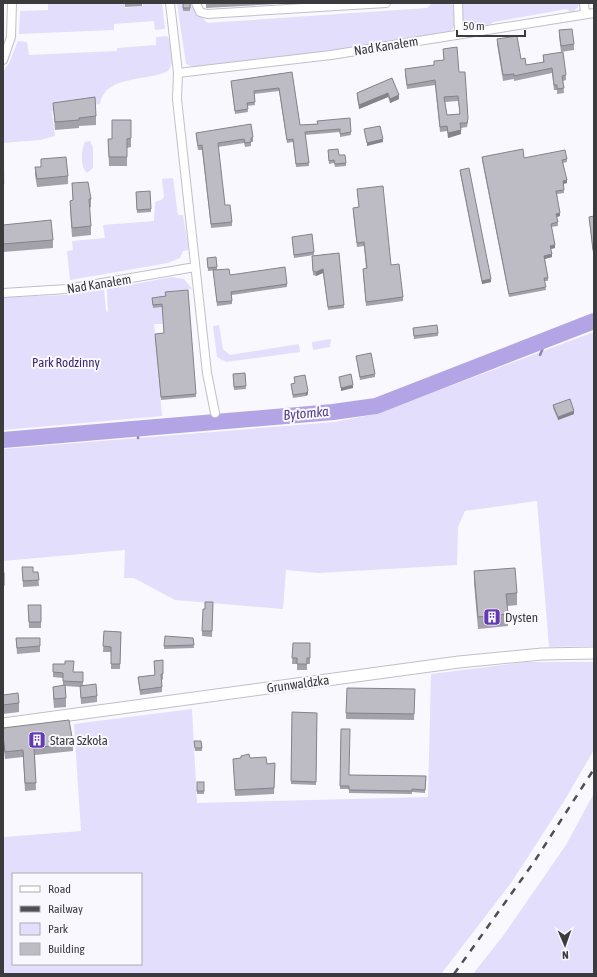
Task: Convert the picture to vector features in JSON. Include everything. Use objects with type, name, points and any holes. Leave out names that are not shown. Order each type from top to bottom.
[{"type":"street","points":[[3,60],[11,37],[12,3]]},
{"type":"street","points":[[170,3],[178,73],[177,98],[195,267],[207,373],[215,413]]},
{"type":"street","points":[[196,3],[200,12],[207,14],[386,3]]},
{"type":"street","points":[[458,3],[460,34]]},
{"type":"street","points":[[584,3],[585,13]]},
{"type":"street","name":"Nad Kanałem","points":[[178,73],[331,54],[585,13],[594,13]]},
{"type":"street","name":"Nad Kanałem","points":[[3,293],[75,288],[195,267]]},
{"type":"street","name":"Grunwaldzka","points":[[3,724],[473,660],[542,654],[594,653]]},
{"type":"green space","points":[[48,3],[125,3],[125,8],[143,6],[143,3],[162,3],[165,29],[155,30],[154,21],[114,24],[114,30],[19,34],[20,11],[48,10]]},
{"type":"green space","points":[[177,3],[190,3],[207,23],[427,8],[432,3],[450,3],[455,7],[455,25],[448,32],[285,58],[196,68],[186,64]]},
{"type":"green space","points":[[462,3],[579,3],[578,7],[572,13],[567,9],[494,22],[474,30],[470,30],[463,26]]},
{"type":"green space","points":[[167,36],[169,39],[171,43],[172,64],[168,71],[150,77],[118,83],[104,94],[100,104],[52,111],[55,136],[40,140],[3,143],[3,72],[9,63],[18,41],[27,42],[29,55],[117,51],[117,48],[156,45],[156,37]]},
{"type":"green space","points":[[90,141],[93,147],[93,168],[87,173],[83,167],[82,154],[85,142]]},
{"type":"green space","points":[[3,143],[5,184],[3,184]]},
{"type":"green space","points":[[173,178],[178,215],[183,215],[188,246],[188,250],[183,251],[180,258],[168,263],[70,280],[67,251],[73,250],[72,241],[105,238],[103,225],[154,221],[155,202],[164,197],[162,179]]},
{"type":"green space","name":"Park Rodzinny","points":[[172,277],[184,279],[192,289],[165,292],[167,314],[162,315],[163,324],[154,324],[162,416],[3,430],[3,297],[66,295],[104,289],[106,311],[108,312],[107,289]]},
{"type":"green space","points":[[219,325],[223,349],[230,355],[299,344],[300,352],[226,362],[217,357],[213,326]]},
{"type":"green space","points":[[594,332],[594,646],[549,647],[537,501],[465,511],[458,527],[457,565],[318,573],[286,570],[283,609],[175,600],[134,578],[124,578],[125,550],[3,561],[3,449],[335,422],[376,414]]},
{"type":"green space","points":[[331,339],[330,347],[313,350],[312,342]]},
{"type":"green space","points":[[526,662],[594,662],[594,750],[564,801],[511,883],[441,974],[3,974],[3,831],[4,837],[81,831],[74,724],[192,709],[197,803],[428,797],[431,674]]},
{"type":"green space","points":[[594,793],[594,974],[473,974],[503,936],[566,845]]},
{"type":"building","points":[[183,3],[190,3],[190,8],[183,8]]},
{"type":"building","points":[[572,29],[574,44],[561,46],[559,30]]},
{"type":"building","points":[[517,36],[521,59],[525,58],[526,65],[544,62],[543,55],[563,52],[566,75],[562,76],[564,88],[557,89],[557,85],[554,85],[552,68],[514,76],[514,74],[503,75],[497,39]]},
{"type":"building","points":[[457,47],[459,72],[465,72],[468,118],[467,123],[460,123],[461,130],[448,133],[447,126],[440,127],[435,80],[407,85],[405,69],[434,65],[434,61],[444,60],[443,49]],"holes":[[[458,96],[460,114],[447,115],[444,97]]]},
{"type":"building","points":[[292,72],[300,125],[318,124],[317,121],[350,118],[351,132],[340,134],[340,129],[305,132],[309,163],[296,164],[293,139],[287,140],[279,88],[254,91],[255,102],[247,103],[248,109],[235,111],[231,81]]},
{"type":"building","points":[[392,78],[399,95],[390,99],[388,93],[359,105],[357,93]]},
{"type":"building","points":[[95,97],[96,116],[79,118],[79,120],[55,122],[53,103]]},
{"type":"building","points":[[112,120],[131,120],[131,138],[127,139],[127,157],[109,157],[108,139],[112,139]]},
{"type":"building","points":[[251,124],[253,137],[251,138],[251,142],[245,143],[244,139],[218,143],[225,205],[230,205],[232,222],[211,224],[202,145],[198,146],[196,133]]},
{"type":"building","points":[[380,126],[383,139],[367,143],[364,129]]},
{"type":"building","points":[[338,149],[339,155],[345,155],[346,163],[335,164],[334,160],[329,161],[328,150]]},
{"type":"building","points":[[523,149],[524,158],[565,150],[567,159],[562,160],[567,180],[563,181],[564,190],[556,191],[560,213],[556,214],[558,222],[551,224],[555,245],[550,246],[552,254],[544,256],[548,278],[544,278],[546,287],[509,294],[482,157]]},
{"type":"building","points":[[66,157],[68,176],[37,179],[35,167],[41,167],[41,159]]},
{"type":"building","points":[[469,168],[491,279],[482,281],[460,170]]},
{"type":"building","points":[[88,182],[91,199],[89,199],[91,226],[72,228],[70,201],[73,200],[72,183]]},
{"type":"building","points":[[383,186],[391,265],[399,264],[403,297],[366,302],[363,269],[367,268],[364,242],[357,243],[353,208],[359,207],[357,189]]},
{"type":"building","points":[[150,191],[151,209],[137,210],[136,192]]},
{"type":"building","points":[[594,216],[594,250],[593,250],[589,217]]},
{"type":"building","points":[[51,220],[53,240],[3,244],[3,225]]},
{"type":"building","points":[[312,234],[314,252],[294,255],[292,237]]},
{"type":"building","points":[[339,253],[344,305],[328,307],[323,269],[316,272],[313,271],[312,256]]},
{"type":"building","points":[[216,257],[217,267],[208,268],[207,258]]},
{"type":"building","points":[[285,267],[287,284],[231,292],[232,301],[217,302],[213,270],[229,269],[230,275]]},
{"type":"building","points":[[188,290],[196,394],[161,397],[155,334],[164,333],[162,304],[153,305],[152,298],[166,296],[165,292]]},
{"type":"building","points":[[437,325],[438,333],[414,336],[413,328]]},
{"type":"building","points":[[371,353],[375,374],[360,377],[356,356]]},
{"type":"building","points":[[245,373],[246,386],[234,387],[233,374]]},
{"type":"building","points":[[351,374],[353,385],[341,388],[339,377]]},
{"type":"building","points":[[305,375],[308,391],[306,393],[293,395],[291,384],[295,383],[294,377]]},
{"type":"building","points":[[570,399],[574,411],[558,417],[553,405]]},
{"type":"building","points":[[22,567],[33,567],[33,572],[38,572],[39,580],[23,581]]},
{"type":"building","points":[[515,568],[517,593],[506,594],[508,614],[478,617],[474,571]]},
{"type":"building","points":[[4,573],[4,585],[3,585]]},
{"type":"building","points":[[205,602],[213,602],[212,631],[202,631],[203,609],[205,609]]},
{"type":"building","points":[[28,605],[41,605],[41,622],[29,622]]},
{"type":"building","points":[[104,631],[121,632],[120,664],[111,664],[111,647],[103,646]]},
{"type":"building","points":[[165,636],[193,638],[194,645],[164,646]]},
{"type":"building","points":[[16,638],[40,638],[40,646],[17,648]]},
{"type":"building","points":[[293,643],[310,643],[310,658],[307,658],[307,664],[297,664],[297,658],[292,658]]},
{"type":"building","points":[[163,660],[163,674],[161,674],[162,687],[140,690],[138,677],[155,675],[154,661]]},
{"type":"building","points":[[65,661],[74,661],[73,672],[83,672],[83,682],[63,681],[63,673],[53,672],[53,664],[65,664]]},
{"type":"building","points":[[96,684],[97,696],[81,698],[80,686]]},
{"type":"building","points":[[65,685],[66,698],[54,699],[53,687]]},
{"type":"building","points":[[347,688],[415,689],[414,714],[346,713]]},
{"type":"building","points":[[18,693],[19,703],[3,705],[3,695]]},
{"type":"building","points":[[292,712],[317,713],[316,782],[291,781]]},
{"type":"building","points":[[69,720],[73,743],[34,748],[36,783],[25,783],[23,750],[5,752],[3,728]]},
{"type":"building","points":[[341,729],[350,729],[349,775],[426,776],[425,790],[349,790],[349,786],[340,786]]},
{"type":"building","points":[[194,741],[201,741],[202,748],[195,748]]},
{"type":"building","points":[[249,754],[250,758],[266,757],[267,764],[275,763],[274,788],[235,790],[233,759],[241,758],[241,756]]},
{"type":"building","points":[[197,782],[204,782],[204,791],[197,791]]},
{"type":"waterway","name":"Bytomka","points":[[3,440],[333,412],[376,406],[594,321]]},
{"type":"waterway","points":[[540,355],[546,341]]},
{"type":"waterway","points":[[138,428],[138,438]]},
{"type":"railway","points":[[454,974],[534,862],[594,769]]},
{"type":"place","name":"Dysten","points":[[492,617]]},
{"type":"place","name":"Stara Szkoła","points":[[37,740]]}]
